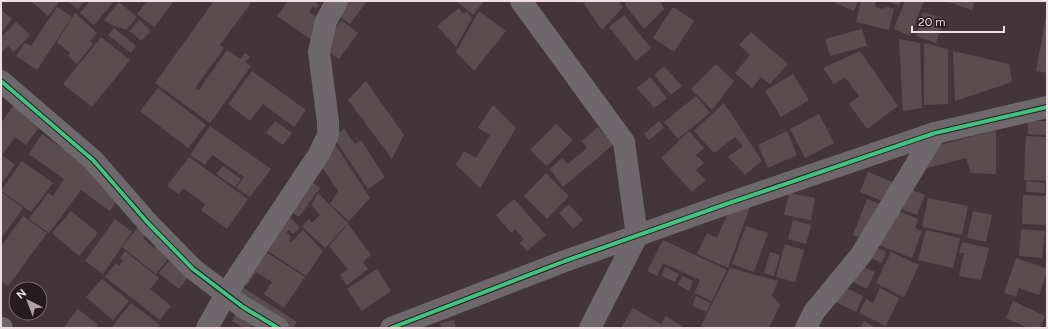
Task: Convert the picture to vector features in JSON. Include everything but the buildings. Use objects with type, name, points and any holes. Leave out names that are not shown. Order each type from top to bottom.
[{"type":"street","points":[[208,328],[226,294],[319,154],[328,135],[328,122],[319,52],[326,21],[337,1]]},
{"type":"street","points":[[521,1],[624,142],[636,236],[590,328]]},
{"type":"street","points":[[1,81],[92,160],[148,223],[192,269],[243,307],[278,328]]},
{"type":"street","points":[[391,328],[565,261],[935,133],[1047,107]]},
{"type":"street","points":[[806,328],[814,312],[861,254],[935,133]]},
{"type":"cycle path","points":[[1,81],[93,160],[148,223],[193,269],[243,307],[278,328]]},
{"type":"cycle path","points":[[391,328],[565,261],[935,133],[1047,107]]}]
